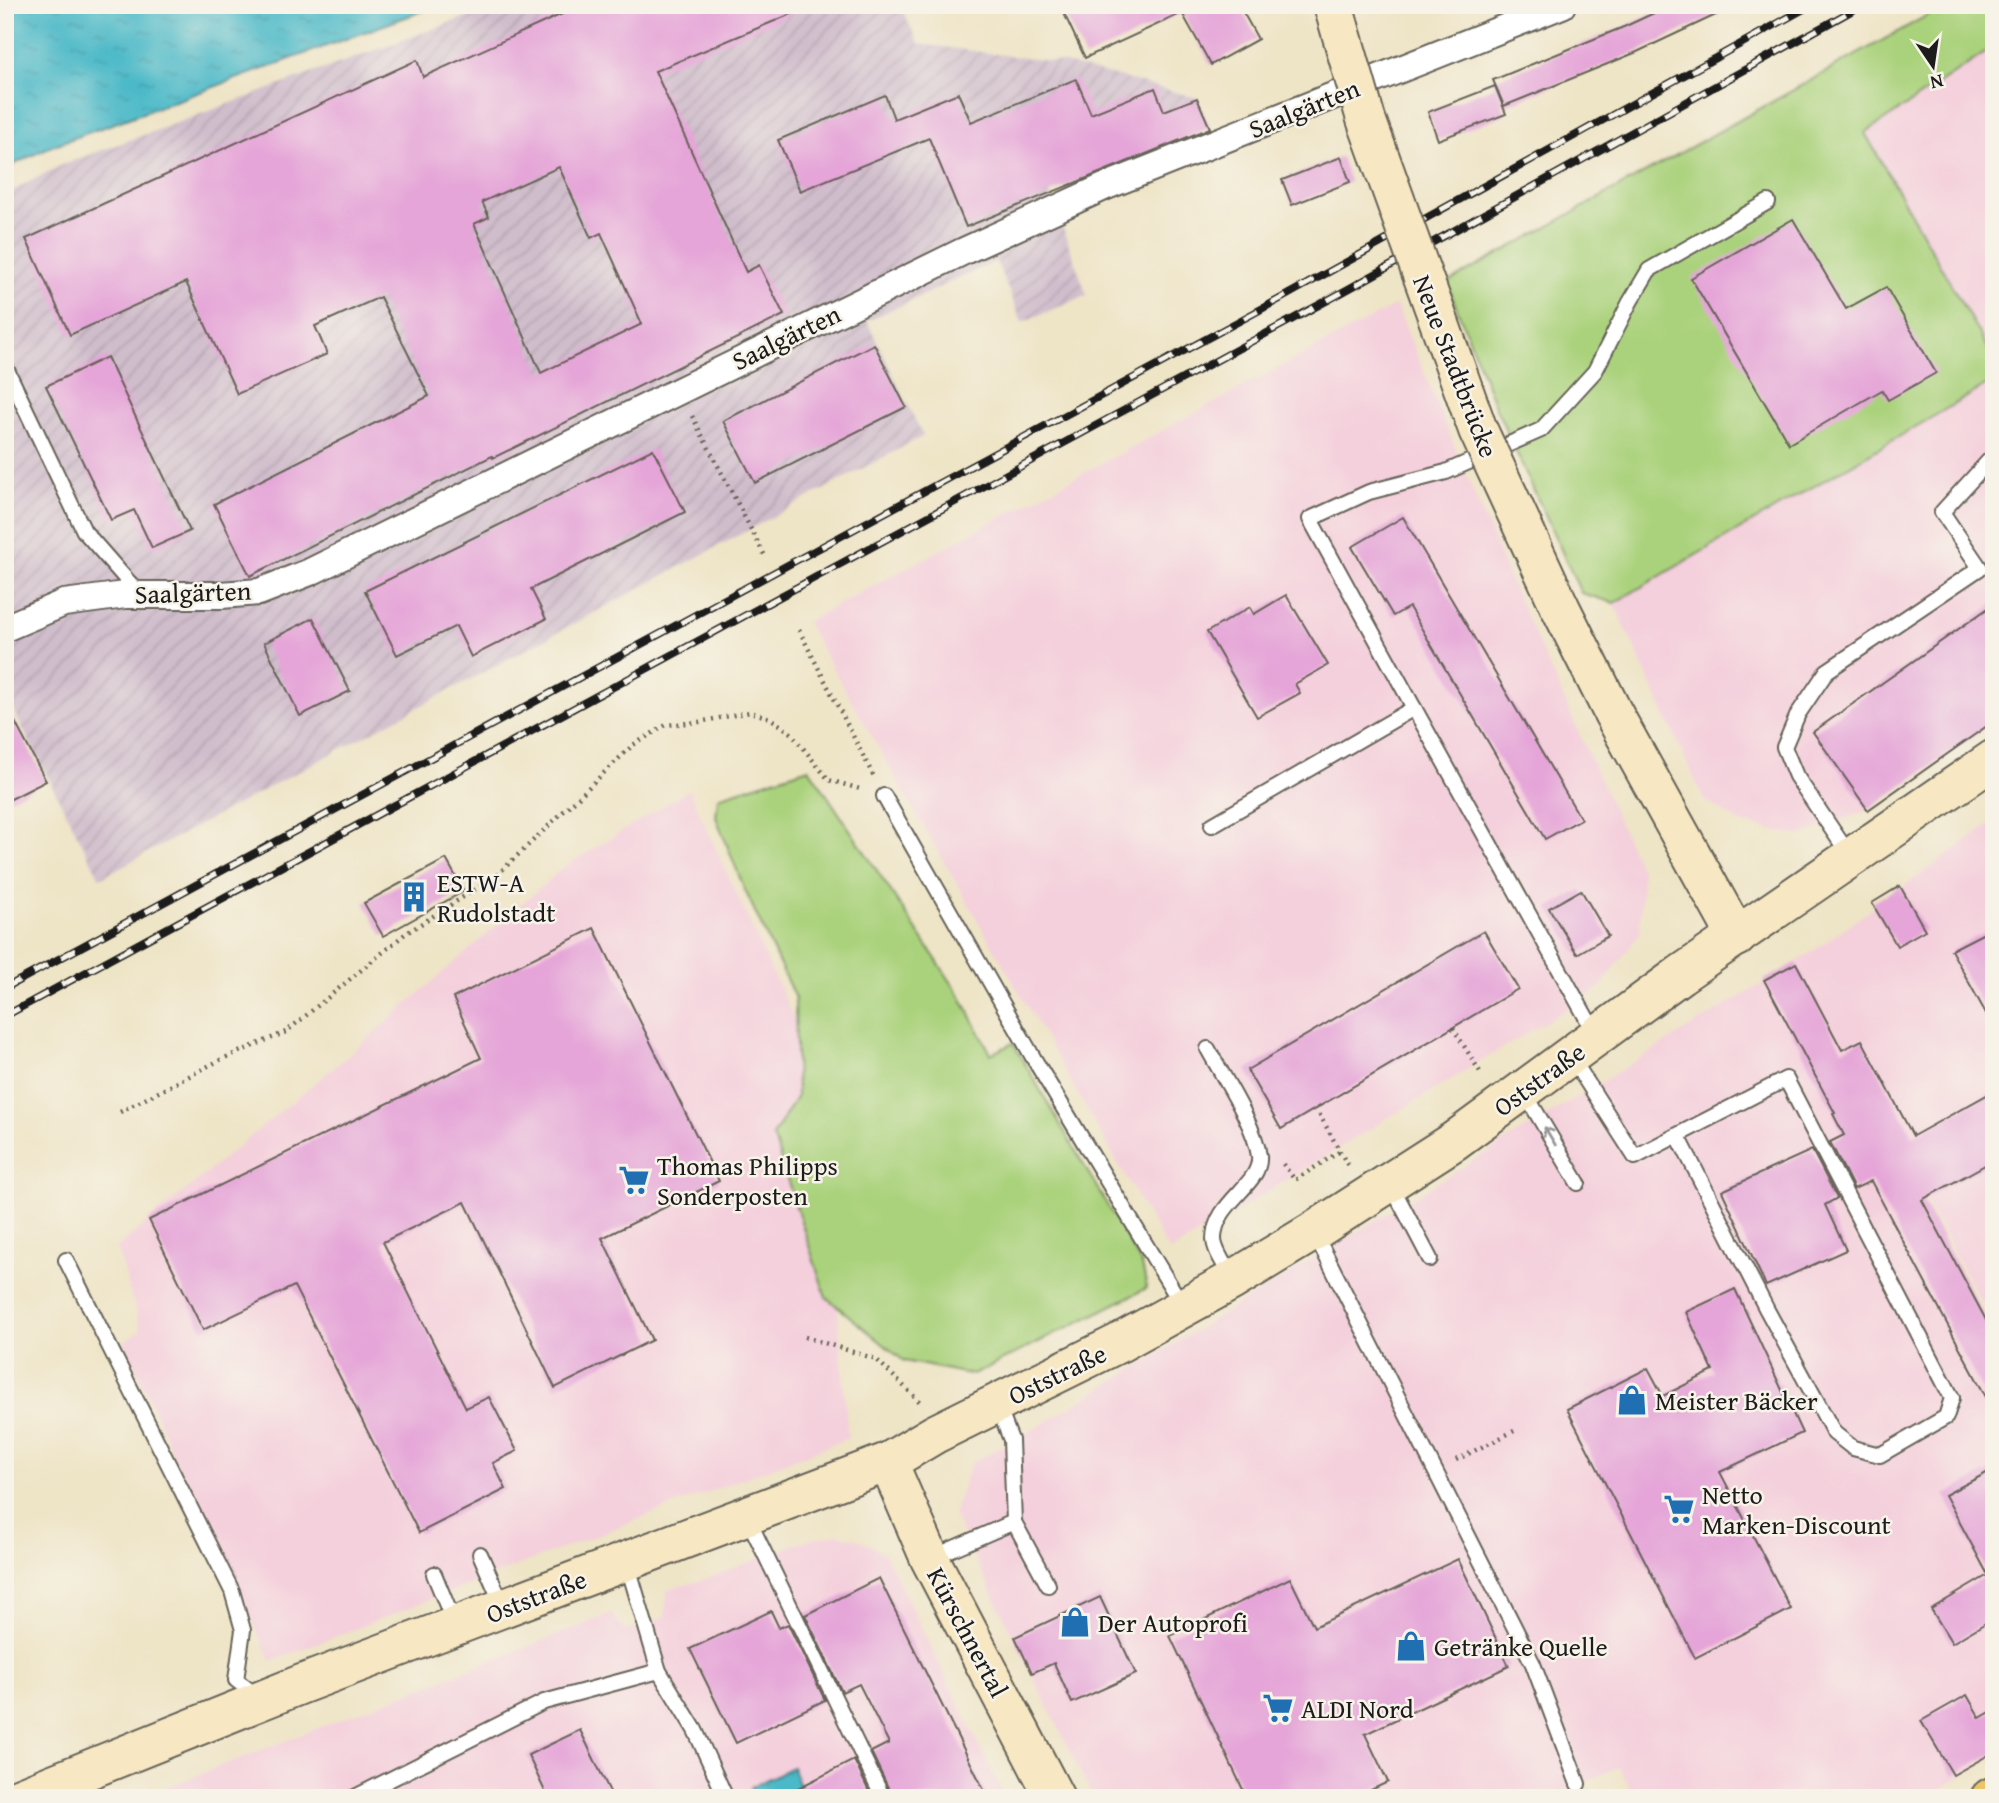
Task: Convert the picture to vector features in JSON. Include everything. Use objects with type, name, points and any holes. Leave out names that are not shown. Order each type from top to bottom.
[{"type":"street","name":"Neue Stadtbrücke","points":[[1333,5],[1366,118],[1478,430],[1559,605],[1613,713],[1737,937]]},
{"type":"street","name":"Saalgärten","points":[[5,628],[64,603],[140,595],[259,592],[310,572],[964,251],[1104,187],[1562,5]]},
{"type":"street","name":"Oststraße","points":[[24,1797],[262,1700],[888,1462],[935,1434],[1119,1343],[1233,1280],[1454,1141],[1680,975],[1992,763]]},
{"type":"street","name":"Kürschnertal","points":[[888,1462],[930,1559],[1055,1798]]},
{"type":"lane","points":[[1678,1136],[1767,1310],[1834,1433],[1853,1448],[1880,1455],[1946,1417],[1952,1398],[1786,1079],[1635,1157],[1583,1046],[1414,708],[1310,519],[1369,492],[1446,472],[1541,430],[1595,371],[1648,270],[1768,202]]},
{"type":"lane","points":[[5,366],[84,531],[140,595]]},
{"type":"lane","points":[[1850,857],[1796,776],[1784,747],[1798,714],[1827,671],[1980,568],[1942,512],[1994,455]]},
{"type":"lane","points":[[1212,825],[1414,708]]},
{"type":"lane","points":[[884,796],[1034,1059],[1182,1306]]},
{"type":"lane","points":[[1208,1049],[1250,1129],[1259,1158],[1255,1175],[1219,1215],[1214,1241],[1233,1280]]},
{"type":"lane","points":[[1512,1098],[1578,1183]]},
{"type":"lane","points":[[1377,1189],[1430,1259]]},
{"type":"lane","points":[[1314,1231],[1533,1664],[1578,1784]]},
{"type":"lane","points":[[66,1260],[232,1591],[243,1630],[236,1680],[262,1700]]},
{"type":"lane","points":[[997,1404],[1011,1440],[1014,1521],[1048,1585]]},
{"type":"lane","points":[[746,1516],[883,1798]]},
{"type":"lane","points":[[930,1559],[1014,1521]]},
{"type":"lane","points":[[480,1554],[504,1608]]},
{"type":"lane","points":[[626,1562],[659,1671],[695,1730],[726,1798]]},
{"type":"lane","points":[[434,1574],[456,1626]]},
{"type":"lane","points":[[353,1798],[544,1702],[659,1671]]},
{"type":"path","points":[[679,391],[766,558]]},
{"type":"path","points":[[799,630],[884,796]]},
{"type":"path","points":[[120,1112],[220,1060],[286,1032],[405,934],[496,876],[633,744],[666,725],[750,712],[770,718],[790,732],[829,780],[884,796]]},
{"type":"path","points":[[1453,1028],[1512,1098]]},
{"type":"path","points":[[1316,1108],[1339,1152],[1377,1189]]},
{"type":"path","points":[[1250,1129],[1283,1145],[1283,1164],[1295,1180],[1339,1152]]},
{"type":"path","points":[[805,1337],[876,1359],[918,1398],[935,1434]]},
{"type":"path","points":[[1463,1457],[1518,1429]]},
{"type":"shaded area","points":[[499,5],[900,5],[919,44],[1065,63],[1197,98],[1210,128],[1050,193],[1087,295],[1022,322],[996,261],[867,321],[923,436],[100,878],[5,695],[5,195],[59,166]]},
{"type":"shaded area","points":[[1994,47],[1994,360],[1864,133]]},
{"type":"shaded area","points":[[1396,305],[1512,585],[1642,873],[1640,933],[1599,989],[1169,1252],[806,622]]},
{"type":"shaded area","points":[[1994,381],[1994,723],[1868,810],[1799,836],[1741,823],[1704,800],[1614,603]]},
{"type":"shaded area","points":[[689,790],[818,1072],[848,1438],[271,1661],[172,1452],[124,1341],[141,1330],[117,1247],[343,1060],[564,867]]},
{"type":"shaded area","points":[[1994,822],[1994,1325],[1839,1043],[1994,1335],[1994,1756],[1926,1798],[1635,1798],[1619,1767],[1550,1798],[1093,1798],[953,1514],[971,1463],[1038,1427],[1796,963]]},
{"type":"shaded area","points":[[838,1534],[863,1541],[885,1554],[1005,1798],[139,1798],[611,1614],[626,1631],[665,1617],[667,1590],[703,1580],[810,1539]]},
{"type":"green space","points":[[1946,5],[1994,5],[1994,47],[1865,133],[1994,360],[1994,381],[1614,603],[1581,593],[1495,406],[1447,283]]},
{"type":"green space","points":[[809,768],[961,997],[991,1054],[1013,1043],[1142,1265],[1147,1288],[973,1375],[904,1361],[826,1297],[773,1136],[797,1096],[795,998],[744,888],[716,817],[718,797]]},
{"type":"water","points":[[5,5],[439,5],[49,147],[5,169]]},
{"type":"water","points":[[792,1767],[806,1798],[756,1798],[751,1787]]},
{"type":"building","points":[[582,5],[813,5],[655,71],[746,272],[759,265],[784,315],[250,576],[214,504],[429,396],[380,297],[315,326],[327,354],[237,394],[186,282],[70,335],[26,239],[417,60],[423,77]],"holes":[[[559,167],[591,238],[601,233],[642,324],[541,373],[474,224],[489,217],[482,202]]]},
{"type":"building","points":[[1060,5],[1239,5],[1258,39],[1211,65],[1182,13],[1085,58]]},
{"type":"building","points":[[1671,5],[1737,5],[1637,52],[1504,106],[1493,80]]},
{"type":"building","points":[[1076,79],[1091,114],[1155,88],[1164,111],[1197,98],[1210,128],[966,227],[929,138],[800,191],[778,140],[885,95],[894,119],[958,93],[971,122]]},
{"type":"building","points":[[1495,86],[1506,114],[1438,140],[1428,112]]},
{"type":"building","points":[[1341,157],[1350,182],[1292,205],[1282,180]]},
{"type":"building","points":[[1793,219],[1846,309],[1886,287],[1936,373],[1888,400],[1882,390],[1789,444],[1691,278]]},
{"type":"building","points":[[874,344],[906,407],[755,483],[723,421]]},
{"type":"building","points":[[107,357],[190,531],[152,548],[134,510],[111,520],[46,386]]},
{"type":"building","points":[[653,449],[685,512],[531,589],[546,619],[471,657],[456,626],[397,655],[365,591]]},
{"type":"building","points":[[1403,517],[1581,819],[1545,839],[1409,607],[1393,616],[1352,547]]},
{"type":"building","points":[[1286,595],[1328,665],[1295,684],[1300,693],[1257,717],[1207,632],[1250,607],[1254,614]]},
{"type":"building","points":[[1994,604],[1994,721],[1868,810],[1813,732]]},
{"type":"building","points":[[313,618],[350,691],[300,716],[264,643]]},
{"type":"building","points":[[5,703],[46,781],[5,802]]},
{"type":"building","name":"ESTW-A Rudolstadt","points":[[446,859],[464,891],[383,936],[364,903]]},
{"type":"building","points":[[1900,886],[1925,930],[1897,946],[1872,903]]},
{"type":"building","points":[[1581,890],[1608,936],[1577,954],[1549,908]]},
{"type":"building","points":[[594,928],[719,1181],[602,1238],[652,1340],[555,1388],[465,1202],[383,1242],[466,1408],[489,1397],[517,1451],[493,1463],[506,1489],[419,1533],[294,1286],[203,1330],[149,1220],[481,1058],[453,998]]},
{"type":"building","points":[[1994,928],[1994,1028],[1951,950]]},
{"type":"building","points":[[1484,931],[1518,989],[1281,1129],[1247,1070]]},
{"type":"building","points":[[1796,963],[1842,1050],[1862,1040],[1913,1136],[1994,1091],[1994,1160],[1922,1200],[1994,1335],[1994,1412],[1871,1181],[1854,1189],[1830,1142],[1844,1135],[1764,980]]},
{"type":"building","points":[[1812,1150],[1837,1198],[1825,1205],[1846,1250],[1766,1286],[1722,1191]]},
{"type":"building","name":"Netto Marken-Discount","points":[[1735,1289],[1802,1433],[1720,1472],[1791,1609],[1695,1658],[1567,1409],[1648,1368],[1663,1396],[1713,1371],[1686,1312]]},
{"type":"building","points":[[1994,1469],[1994,1618],[1952,1643],[1931,1609],[1988,1575],[1945,1495]]},
{"type":"building","points":[[1458,1559],[1509,1666],[1365,1734],[1388,1782],[1354,1798],[1247,1798],[1170,1636],[1290,1578],[1314,1627]]},
{"type":"building","points":[[879,1578],[988,1798],[893,1798],[871,1752],[889,1743],[859,1684],[842,1692],[805,1615]]},
{"type":"building","points":[[1100,1597],[1136,1674],[1072,1703],[1054,1663],[1032,1673],[1015,1637]]},
{"type":"building","points":[[771,1611],[779,1628],[788,1624],[825,1700],[736,1743],[690,1649]]},
{"type":"building","points":[[1967,1695],[1980,1718],[1994,1710],[1994,1752],[1953,1775],[1921,1721]]},
{"type":"building","points":[[580,1730],[613,1798],[548,1798],[528,1755]]},
{"type":"building","points":[[854,1760],[872,1798],[778,1798]]},
{"type":"railway","points":[[5,988],[1278,300],[1811,5]]},
{"type":"railway","points":[[5,1016],[1341,293],[1862,5]]},
{"type":"place","name":"ESTW-A Rudolstadt","points":[[414,897]]},
{"type":"place","name":"Thomas Philipps Sonderposten","points":[[634,1180]]},
{"type":"place","name":"Meister Bäcker","points":[[1632,1400]]},
{"type":"place","name":"Netto Marken-Discount","points":[[1679,1509]]},
{"type":"place","name":"Der Autoprofi","points":[[1075,1622]]},
{"type":"place","name":"Getränke Quelle","points":[[1411,1646]]},
{"type":"place","name":"ALDI Nord","points":[[1278,1708]]}]
